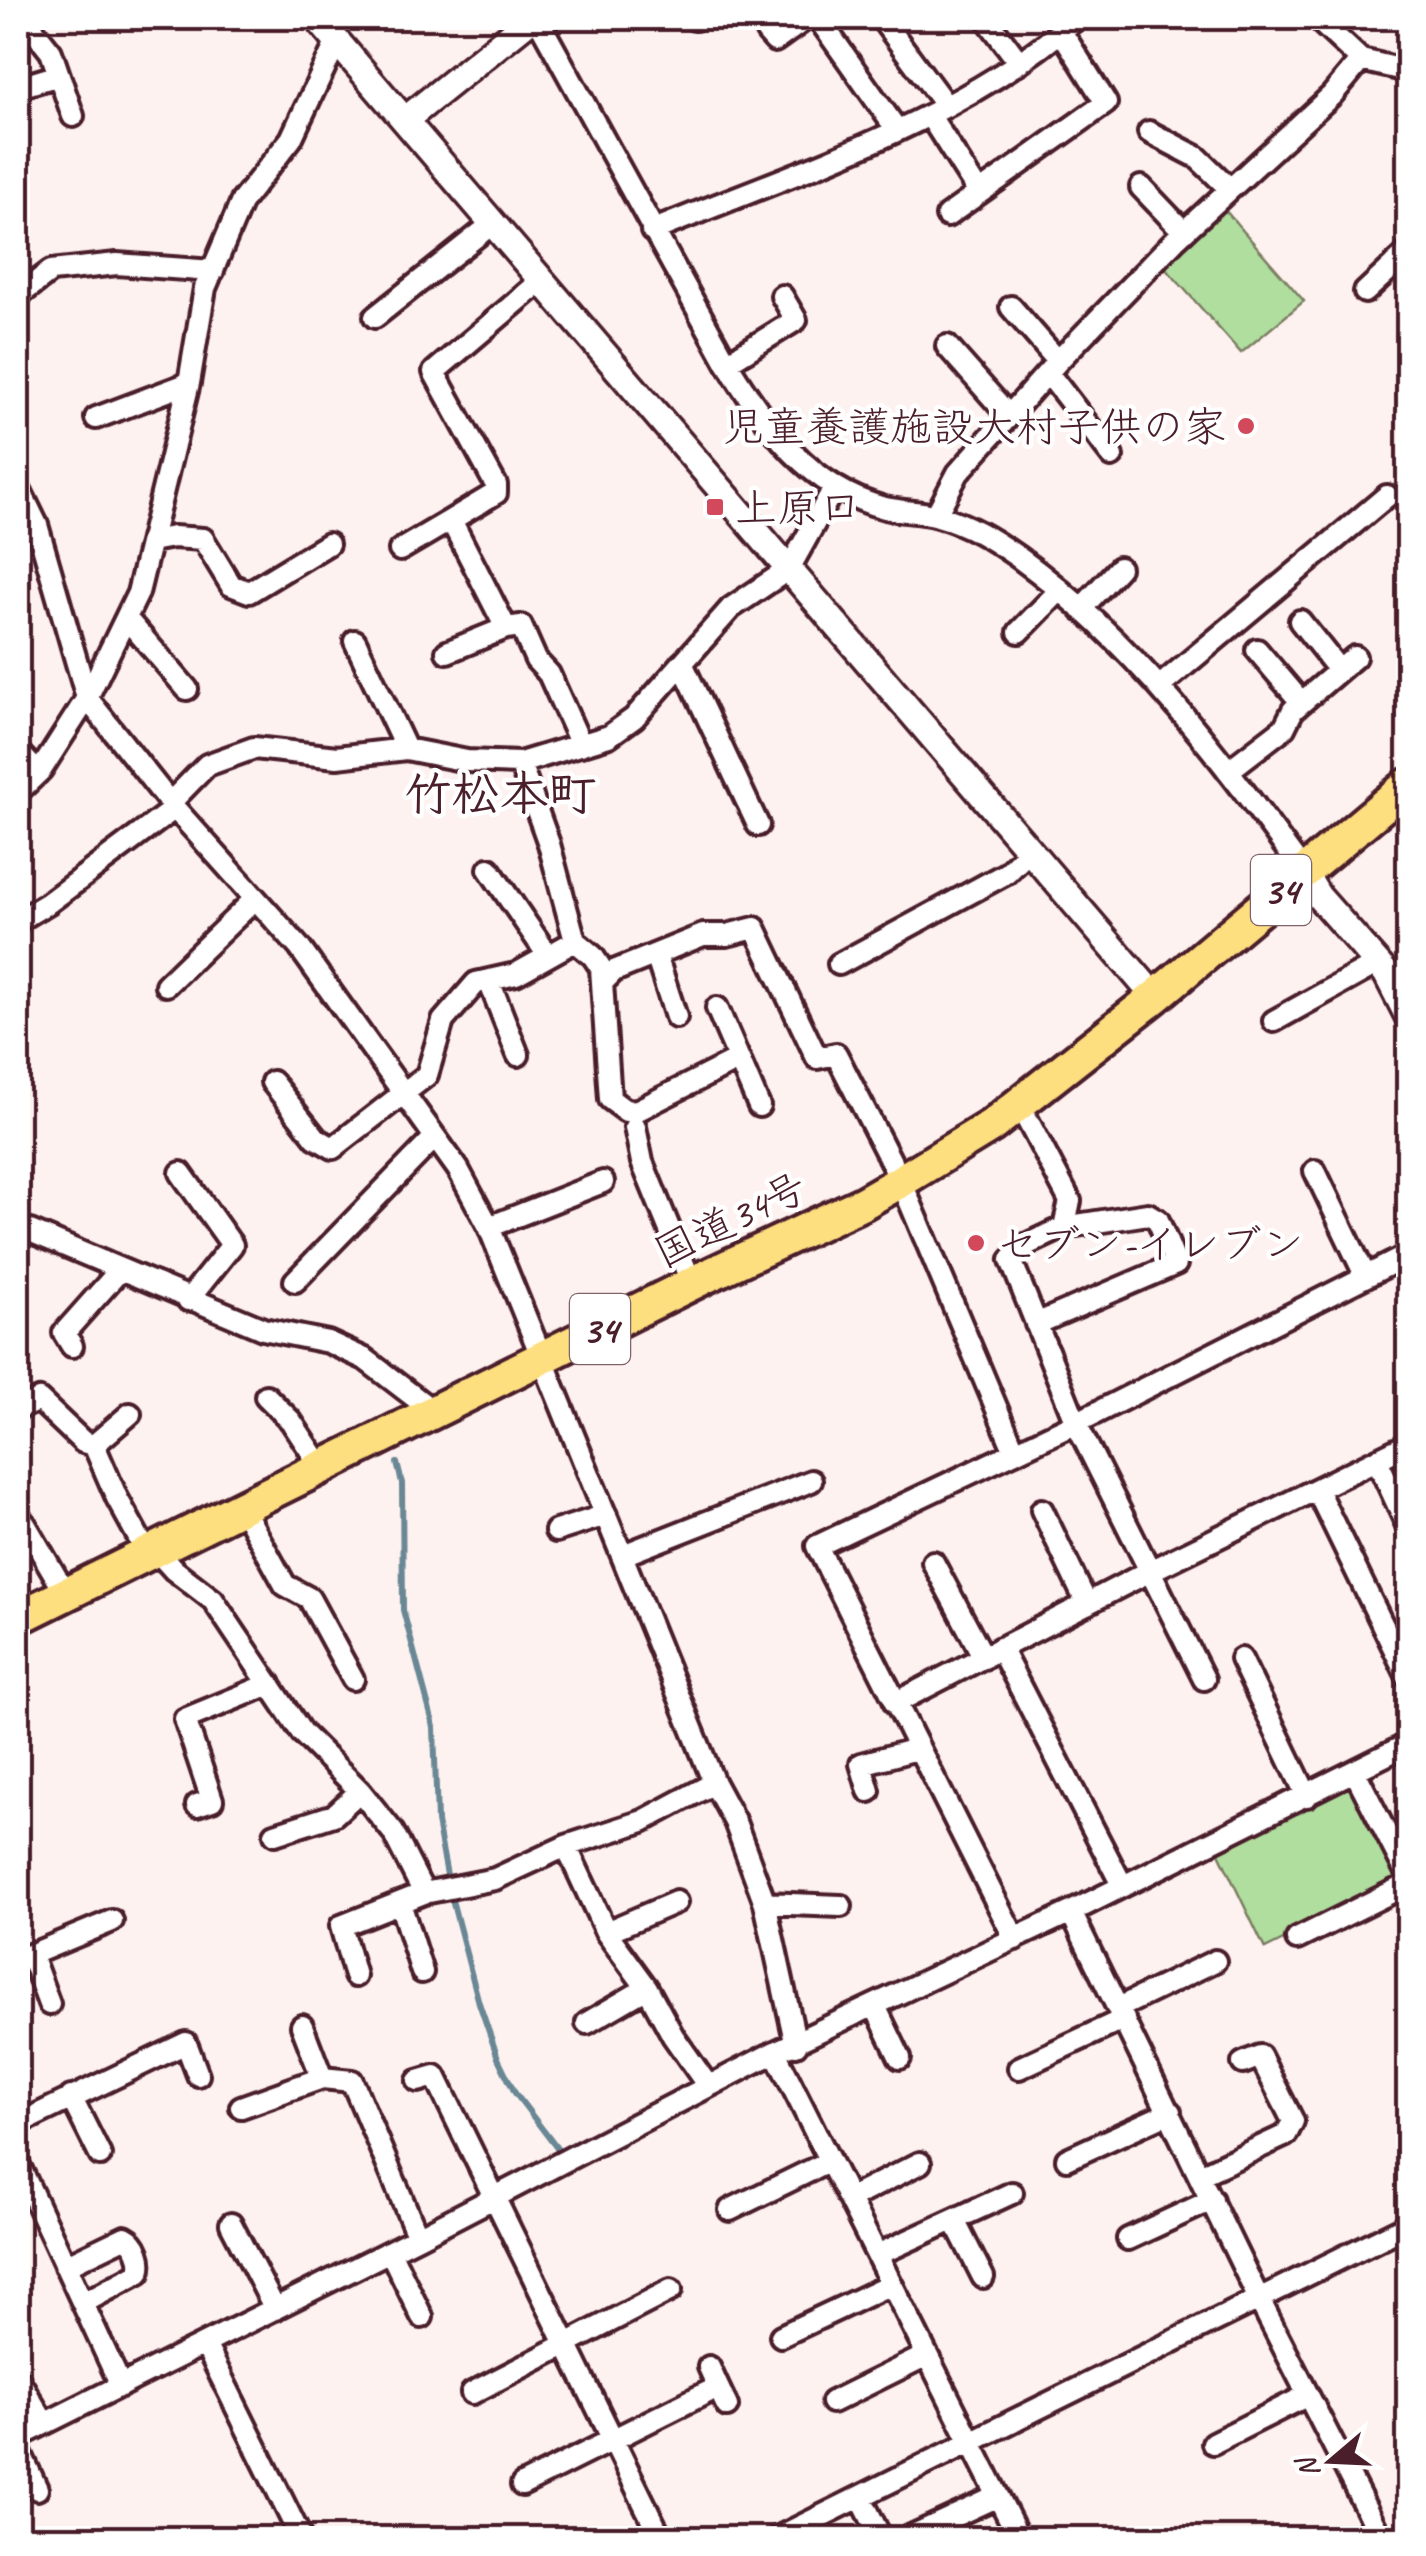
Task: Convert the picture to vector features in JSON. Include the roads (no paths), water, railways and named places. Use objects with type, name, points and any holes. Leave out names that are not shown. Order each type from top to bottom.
[{"type":"highway","name":"国道34号","points":[[18,1618],[901,1181],[991,1126],[1154,997],[1408,785]]},
{"type":"street","points":[[24,18],[51,52],[73,116]]},
{"type":"street","points":[[317,18],[1154,997]]},
{"type":"street","points":[[404,120],[534,18],[727,363],[755,408],[795,456],[834,488],[884,508],[936,515],[977,529],[1081,608],[1186,716],[1318,896],[1378,963],[1408,1016]]},
{"type":"street","points":[[774,42],[807,18]]},
{"type":"street","points":[[818,18],[898,130]]},
{"type":"street","points":[[881,18],[938,111],[979,193]]},
{"type":"street","points":[[986,18],[1018,61]]},
{"type":"street","points":[[1316,18],[1361,60],[1408,71]]},
{"type":"street","points":[[652,231],[938,111],[981,88],[1069,24],[1106,103],[947,216]]},
{"type":"street","points":[[18,792],[38,773],[87,698],[138,593],[189,382],[205,288],[242,202],[290,139],[338,42]]},
{"type":"street","points":[[936,515],[958,473],[1053,367],[1184,232],[1332,95],[1361,60]]},
{"type":"street","points":[[26,85],[59,75]]},
{"type":"street","points":[[1149,132],[1197,157],[1230,189]]},
{"type":"street","points":[[1141,186],[1184,232]]},
{"type":"street","points":[[374,317],[492,224]]},
{"type":"street","points":[[1365,292],[1408,252]]},
{"type":"street","points":[[18,296],[50,271],[117,264],[213,271]]},
{"type":"street","points":[[400,550],[496,493],[496,485],[434,372],[541,281]]},
{"type":"street","points":[[727,363],[796,320],[782,296]]},
{"type":"street","points":[[1011,307],[1112,456]]},
{"type":"street","points":[[947,346],[1009,416]]},
{"type":"street","points":[[96,418],[189,382]]},
{"type":"street","points":[[18,486],[37,524],[87,698],[172,805],[299,947],[406,1091],[458,1169],[489,1226],[714,1783],[741,1836],[765,1903],[796,2045]]},
{"type":"street","points":[[18,921],[48,903],[172,805],[207,764],[254,748],[337,757],[406,749],[467,761],[520,763],[609,736],[634,718],[730,608],[788,569],[834,488]]},
{"type":"street","points":[[1159,687],[1387,496]]},
{"type":"street","points":[[451,520],[506,628]]},
{"type":"street","points":[[151,541],[173,537],[202,539],[231,585],[249,592],[328,544]]},
{"type":"street","points":[[1081,608],[1119,568]]},
{"type":"street","points":[[1019,632],[1059,591]]},
{"type":"street","points":[[126,618],[187,689]]},
{"type":"street","points":[[1228,770],[1284,728],[1293,710],[1347,663],[1300,621]]},
{"type":"street","points":[[447,652],[520,626],[536,660],[549,674],[581,745]]},
{"type":"street","points":[[356,642],[406,749]]},
{"type":"street","points":[[1257,650],[1301,702]]},
{"type":"street","points":[[682,663],[758,826]]},
{"type":"street","points":[[18,752],[38,773]]},
{"type":"street","points":[[520,763],[549,844],[575,942],[601,968],[610,1099],[626,1110],[638,1110],[738,1059]]},
{"type":"street","points":[[839,964],[1008,873],[1029,851]]},
{"type":"street","points":[[488,869],[547,954]]},
{"type":"street","points":[[166,986],[255,899]]},
{"type":"street","points":[[603,982],[614,971],[703,935],[727,935],[755,928],[817,1058],[836,1054],[901,1181],[1015,1452]]},
{"type":"street","points":[[272,1082],[316,1138],[333,1148],[427,1075],[443,1020],[476,983],[516,974],[575,942]]},
{"type":"street","points":[[656,955],[676,1016]]},
{"type":"street","points":[[1274,1021],[1378,963]]},
{"type":"street","points":[[489,981],[518,1055]]},
{"type":"street","points":[[718,1008],[760,1106]]},
{"type":"street","points":[[1019,1104],[1070,1201],[1064,1227]]},
{"type":"street","points":[[636,1127],[642,1162],[692,1284]]},
{"type":"street","points":[[295,1281],[435,1137]]},
{"type":"street","points":[[1315,1171],[1365,1275]]},
{"type":"street","points":[[181,1173],[232,1245],[188,1300]]},
{"type":"street","points":[[489,1226],[603,1182]]},
{"type":"street","points":[[1036,1324],[1176,1264],[1158,1220],[1148,1214],[1064,1227],[1026,1245],[1011,1260],[1036,1324],[1076,1422],[1204,1679]]},
{"type":"street","points":[[18,1226],[263,1329],[328,1342],[365,1359],[434,1412]]},
{"type":"street","points":[[1014,1938],[817,1546],[1076,1422],[1408,1254]]},
{"type":"street","points":[[64,1334],[120,1270]]},
{"type":"street","points":[[266,1396],[291,1421],[322,1468]]},
{"type":"street","points":[[18,1409],[39,1400],[82,1442],[94,1444],[130,1414]]},
{"type":"street","points":[[94,1444],[117,1498],[151,1551],[213,1600],[302,1733],[360,1790],[441,1890]]},
{"type":"street","points":[[895,1703],[1408,1444]]},
{"type":"street","points":[[1376,1460],[1408,1527]]},
{"type":"street","points":[[623,1555],[810,1481]]},
{"type":"street","points":[[1317,1490],[1408,1677]]},
{"type":"street","points":[[242,1507],[285,1585],[309,1598],[354,1680]]},
{"type":"street","points":[[1042,1510],[1088,1604]]},
{"type":"street","points":[[556,1531],[606,1515]]},
{"type":"street","points":[[18,1517],[26,1524],[66,1594]]},
{"type":"street","points":[[933,1562],[992,1653],[1122,1885]]},
{"type":"street","points":[[1241,1659],[1307,1796]]},
{"type":"street","points":[[213,1800],[186,1749],[185,1719],[270,1684]]},
{"type":"street","points":[[18,2436],[418,2237],[774,2052],[796,2045],[1072,1912],[1408,1744]]},
{"type":"street","points":[[870,1792],[861,1764],[917,1749]]},
{"type":"street","points":[[1297,1938],[1408,1880],[1354,1772]]},
{"type":"street","points":[[355,1976],[341,1926],[441,1890],[496,1879],[566,1846],[643,1821],[714,1783]]},
{"type":"street","points":[[274,1834],[334,1815],[360,1790]]},
{"type":"street","points":[[566,1846],[606,1932],[647,1988],[673,2036],[708,2086]]},
{"type":"street","points":[[606,1932],[676,1902]]},
{"type":"street","points":[[400,1903],[422,1972]]},
{"type":"street","points":[[765,1903],[840,1906]]},
{"type":"street","points":[[1072,1912],[1259,2299],[1381,2538]]},
{"type":"street","points":[[49,2004],[24,1957],[112,1921]]},
{"type":"street","points":[[1019,2068],[1215,1961]]},
{"type":"street","points":[[587,2023],[647,1988]]},
{"type":"street","points":[[875,2006],[900,2058]]},
{"type":"street","points":[[302,2026],[322,2078]]},
{"type":"street","points":[[18,2124],[186,2043],[198,2075]]},
{"type":"street","points":[[774,2052],[1019,2538]]},
{"type":"street","points":[[1200,2175],[1286,2134],[1292,2121],[1259,2056]]},
{"type":"street","points":[[434,2075],[662,2538]]},
{"type":"street","points":[[241,2107],[322,2078],[352,2080],[418,2237]]},
{"type":"street","points":[[71,2097],[100,2155]]},
{"type":"street","points":[[1067,2158],[1170,2112]]},
{"type":"street","points":[[730,2210],[830,2162]]},
{"type":"street","points":[[18,2163],[121,2386]]},
{"type":"street","points":[[849,2199],[920,2163]]},
{"type":"street","points":[[877,2255],[1012,2193]]},
{"type":"street","points":[[1128,2239],[1212,2200]]},
{"type":"street","points":[[954,2220],[982,2277]]},
{"type":"street","points":[[231,2224],[275,2309]]},
{"type":"street","points":[[777,2538],[1408,2224]]},
{"type":"street","points":[[65,2266],[125,2237],[132,2241],[142,2263],[140,2273],[82,2303]]},
{"type":"street","points":[[390,2251],[422,2318]]},
{"type":"street","points":[[781,2336],[891,2284]]},
{"type":"street","points":[[472,2392],[671,2290]]},
{"type":"street","points":[[205,2344],[301,2538]]},
{"type":"street","points":[[832,2402],[927,2355]]},
{"type":"street","points":[[522,2485],[614,2440],[723,2397],[709,2367]]},
{"type":"street","points":[[18,2380],[44,2424]]},
{"type":"street","points":[[1213,2443],[1308,2395]]},
{"type":"street","points":[[18,2448],[37,2488]]},
{"type":"street","points":[[907,2538],[998,2496]]},
{"type":"street","points":[[861,2498],[881,2538]]},
{"type":"waterway","points":[[397,1463],[402,1483],[403,1610],[434,1727],[437,1822],[451,1896],[498,2058],[515,2093],[559,2151]]},
{"type":"place","name":"児童養護施設大村子供の家","points":[[1246,426]]},
{"type":"place","name":"上原口","points":[[715,507]]},
{"type":"place","name":"セブン-イレブン","points":[[976,1243]]},
{"type":"district","name":"竹松本町","points":[[500,793]]}]
